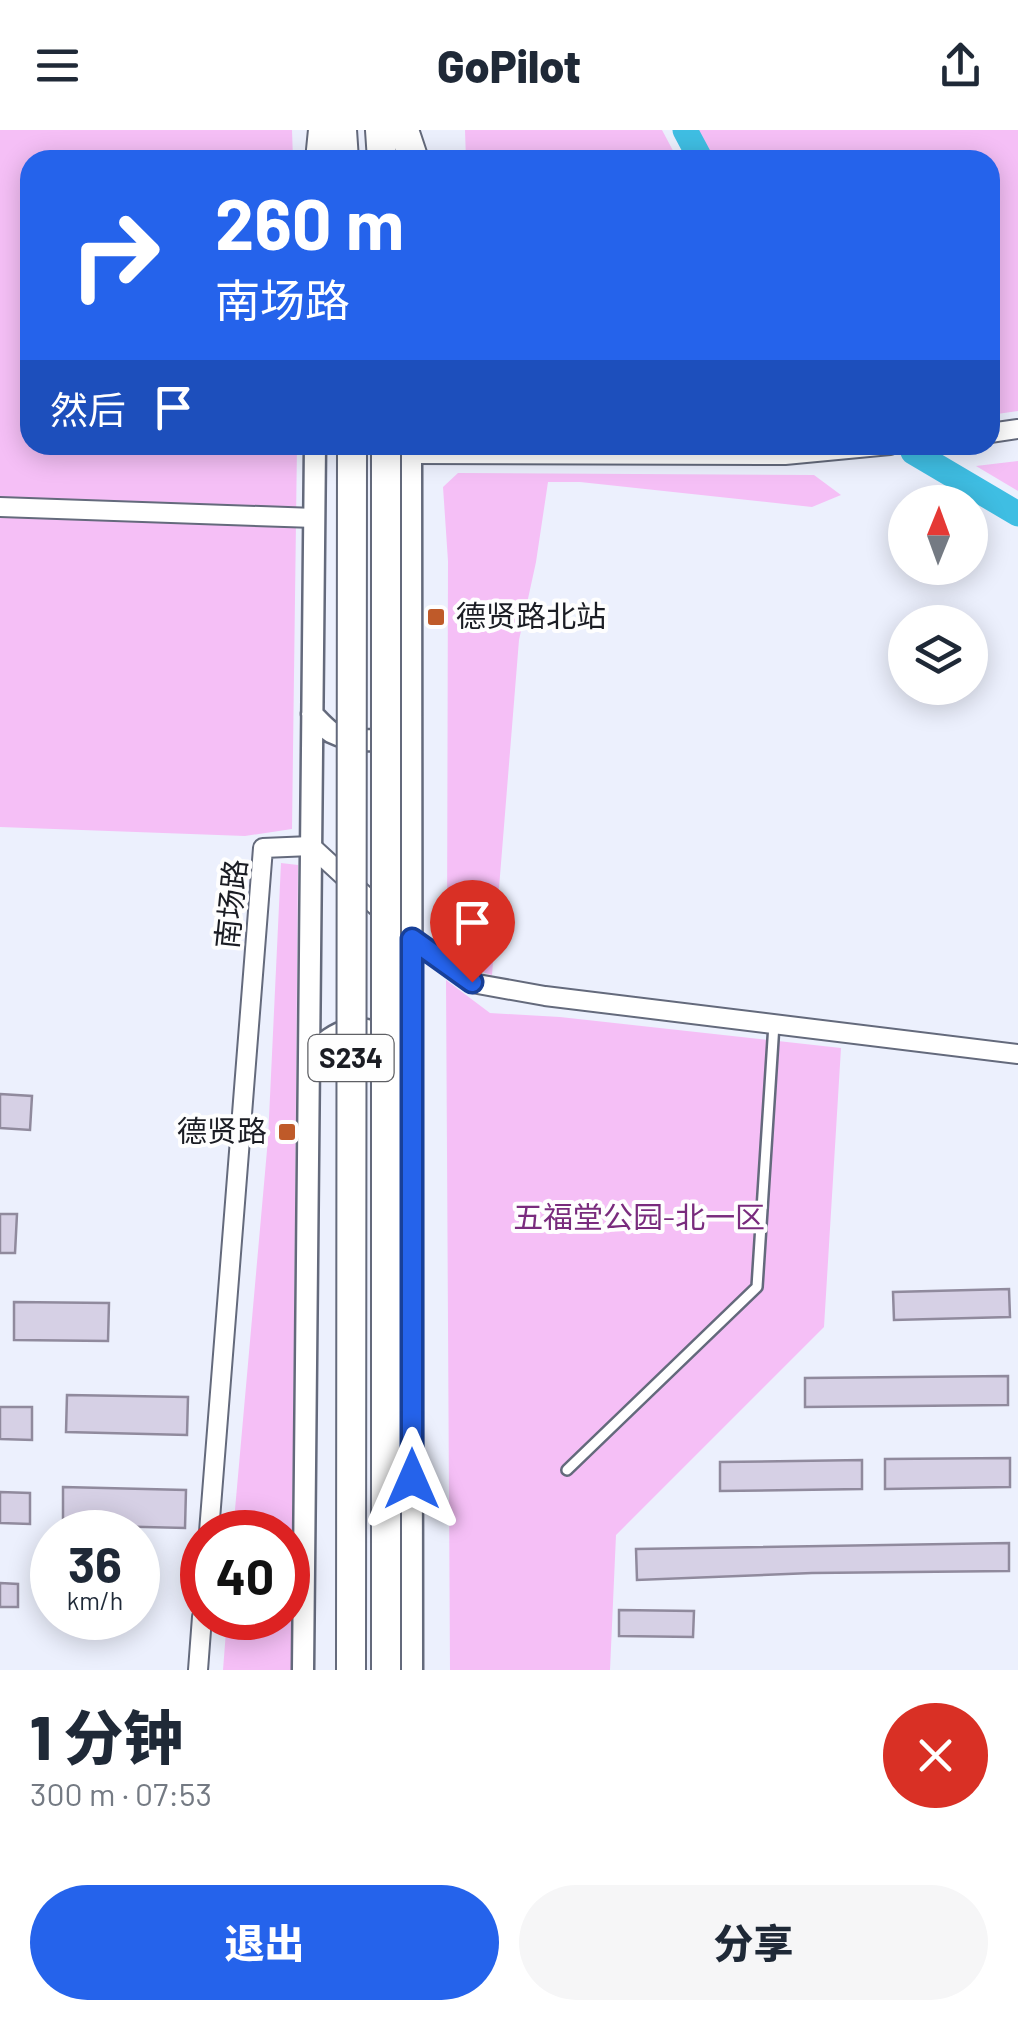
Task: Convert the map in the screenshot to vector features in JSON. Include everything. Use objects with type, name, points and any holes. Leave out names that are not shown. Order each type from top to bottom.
[{"type":"highway","name":"S234","points":[[351,1670],[352,455]]},
{"type":"highway","name":"S234","points":[[386,1670],[403,455]]},
{"type":"street","points":[[303,1670],[315,455]]},
{"type":"street","points":[[403,455],[411,721],[412,1670]]},
{"type":"street","points":[[0,507],[314,518]]},
{"type":"street","points":[[312,714],[330,732],[360,740],[392,738],[411,721]]},
{"type":"street","points":[[311,846],[412,939],[472,982],[544,996],[1018,1054]]},
{"type":"street","name":"南场路","points":[[211,1510],[263,848],[311,846]]},
{"type":"street","points":[[310,1056],[346,1029],[372,1029],[395,1038],[412,1058]]},
{"type":"street","points":[[198,1670],[200,1640]]},
{"type":"lane","points":[[567,1470],[757,1287],[774,1024]]},
{"type":"green space","points":[[0,130],[292,130],[293,150],[20,150],[20,455],[297,455],[292,829],[245,836],[0,827]]},
{"type":"green space","points":[[465,130],[662,130],[673,150],[466,150]]},
{"type":"green space","points":[[696,130],[1018,130],[1018,411],[1000,414],[1000,150],[707,150]]},
{"type":"green space","points":[[1018,461],[1018,491],[976,466]]},
{"type":"green space","points":[[458,473],[814,475],[841,495],[812,507],[580,482],[548,482],[519,640],[492,975],[472,965],[447,935],[448,561],[443,487]]},
{"type":"green space","points":[[281,863],[298,865],[292,1510],[235,1510],[268,1139]]},
{"type":"green space","name":"五福堂公园-北一区","points":[[446,980],[490,1013],[841,1048],[824,1327],[616,1535],[610,1670],[450,1670]]},
{"type":"green space","points":[[225,1640],[291,1640],[291,1670],[223,1670]]},
{"type":"building","points":[[0,1094],[32,1096],[30,1130],[0,1128]]},
{"type":"building","points":[[0,1214],[17,1214],[15,1253],[0,1253]]},
{"type":"building","points":[[1009,1289],[1010,1317],[894,1320],[893,1292]]},
{"type":"building","points":[[14,1302],[109,1303],[108,1341],[14,1340]]},
{"type":"building","points":[[1008,1376],[1008,1405],[805,1407],[805,1378]]},
{"type":"building","points":[[67,1395],[188,1397],[187,1435],[66,1432]]},
{"type":"building","points":[[0,1407],[32,1407],[32,1440],[0,1439]]},
{"type":"building","points":[[1010,1458],[1010,1487],[885,1489],[885,1459]]},
{"type":"building","points":[[862,1460],[862,1489],[720,1491],[720,1462]]},
{"type":"building","points":[[63,1487],[186,1490],[180,1528],[160,1527],[160,1510],[63,1510]]},
{"type":"building","points":[[0,1492],[30,1493],[30,1524],[0,1523]]},
{"type":"building","points":[[1009,1543],[1009,1571],[637,1580],[636,1549]]},
{"type":"building","points":[[0,1583],[18,1584],[18,1607],[0,1607]]},
{"type":"building","points":[[619,1610],[694,1611],[693,1637],[619,1636]]},
{"type":"waterway","points":[[685,130],[696,150]]},
{"type":"waterway","points":[[918,455],[1018,514]]},
{"type":"place","name":"德贤路北站","points":[[436,617]]},
{"type":"place","name":"德贤路","points":[[287,1132]]},
{"type":"route","points":[[412,1479],[412,939],[472,982]]}]
